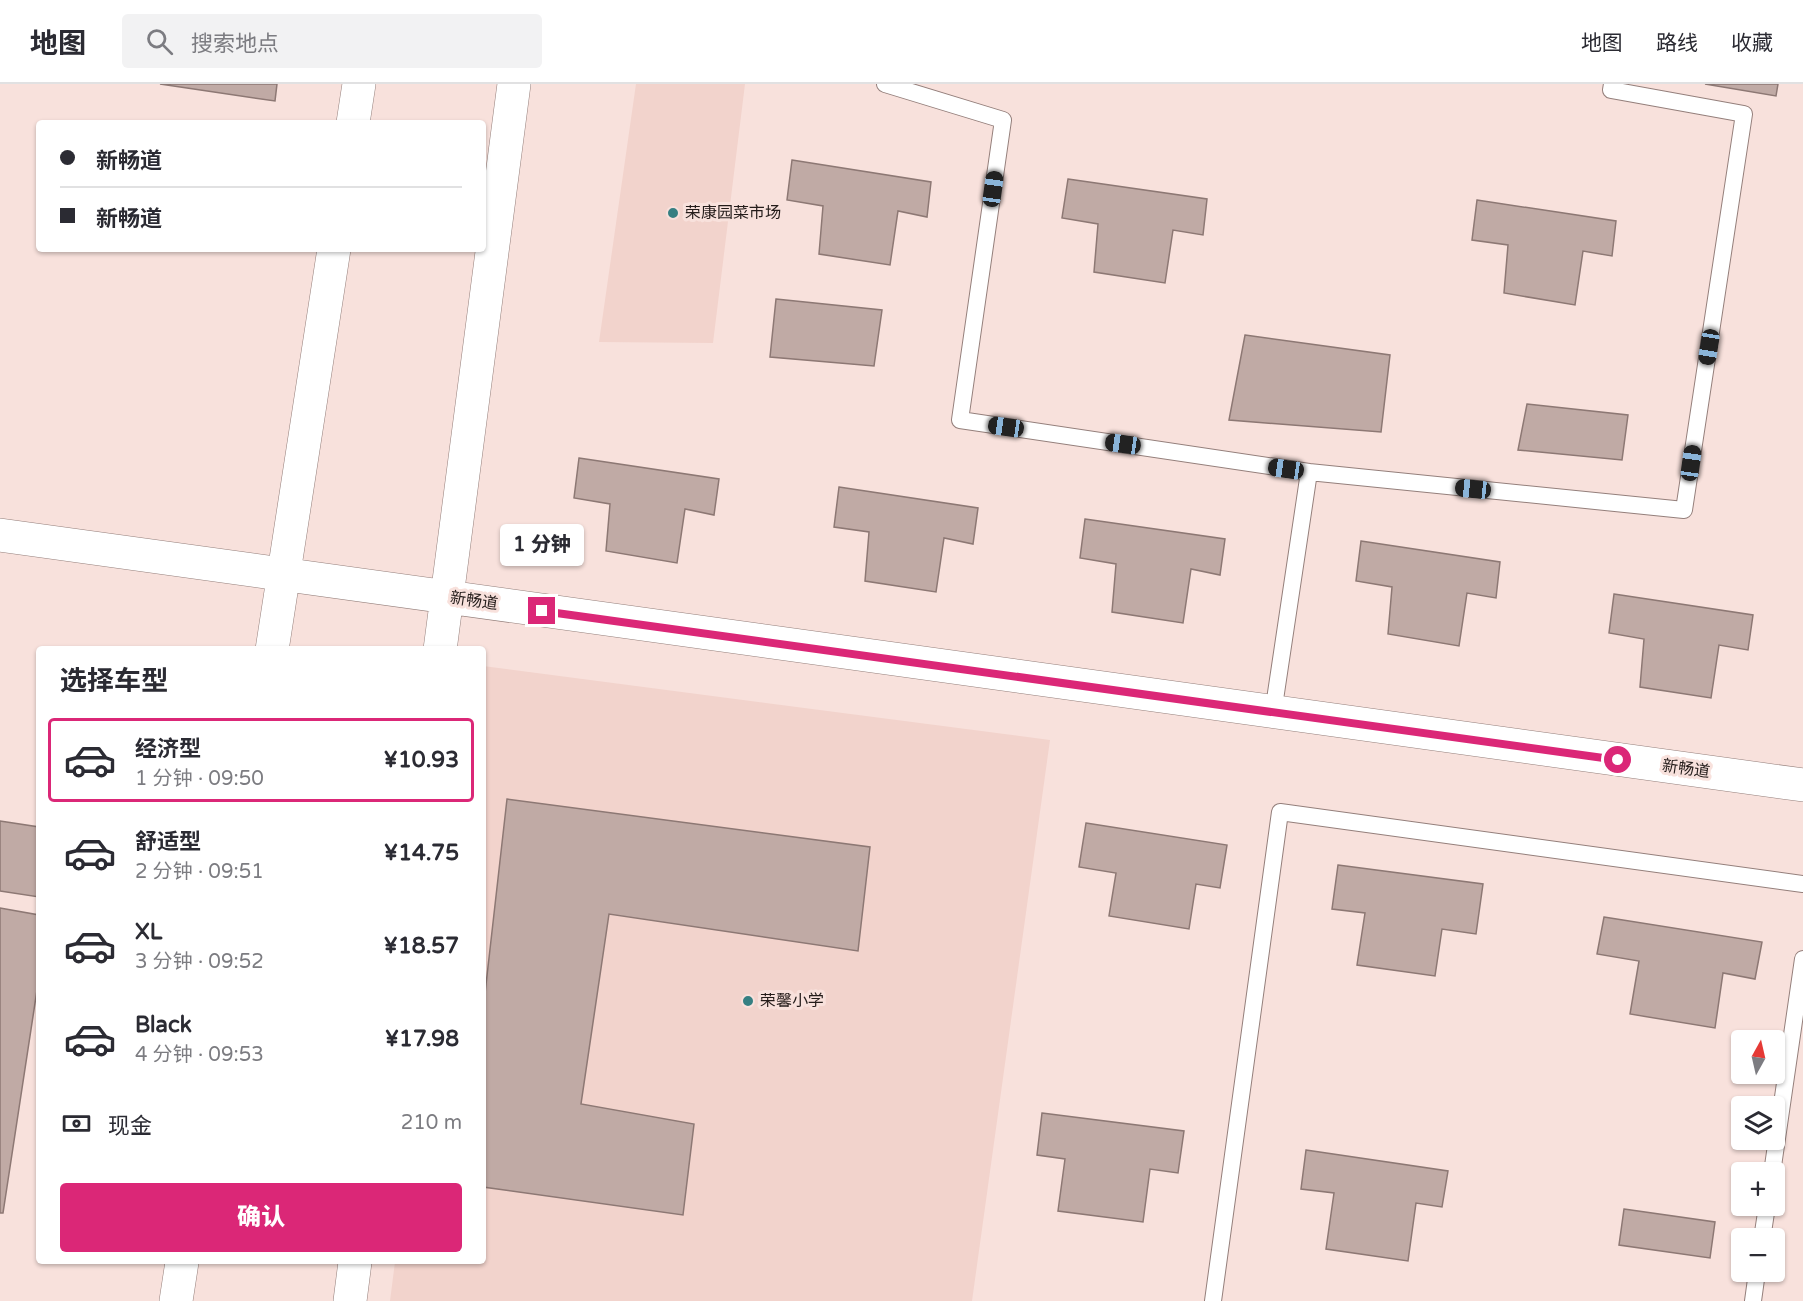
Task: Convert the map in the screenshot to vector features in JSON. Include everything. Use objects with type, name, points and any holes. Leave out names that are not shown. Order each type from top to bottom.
[{"type":"street","points":[[353,120],[359,84]]},
{"type":"street","points":[[441,646],[514,84]]},
{"type":"street","points":[[273,646],[334,252]]},
{"type":"street","name":"新畅道","points":[[0,535],[1803,785]]},
{"type":"street","points":[[176,1301],[182,1264]]},
{"type":"street","points":[[350,1301],[355,1264]]},
{"type":"lane","points":[[885,84],[1004,120],[960,420],[1309,472],[1684,510],[1744,114],[1611,90],[1612,84]]},
{"type":"lane","points":[[1272,713],[1309,472]]},
{"type":"lane","points":[[1213,1301],[1280,812],[1803,884]]},
{"type":"lane","points":[[1774,1162],[1803,959]]},
{"type":"lane","points":[[1753,1301],[1756,1282]]},
{"type":"shaded area","name":"荣康园菜市场","points":[[636,84],[745,84],[713,343],[599,342]]},
{"type":"shaded area","name":"荣馨小学","points":[[486,666],[1050,740],[972,1301],[390,1301],[395,1264],[486,1264]]},
{"type":"building","points":[[160,84],[277,84],[275,101]]},
{"type":"building","points":[[1705,84],[1778,84],[1776,96]]},
{"type":"building","points":[[792,160],[931,182],[927,217],[898,211],[890,265],[819,254],[823,206],[787,200]]},
{"type":"building","points":[[1068,179],[1207,199],[1203,235],[1173,230],[1165,283],[1094,272],[1098,224],[1062,218]]},
{"type":"building","points":[[1477,200],[1616,221],[1612,256],[1583,251],[1575,305],[1504,293],[1508,245],[1472,240]]},
{"type":"building","points":[[776,299],[882,310],[874,366],[770,357]]},
{"type":"building","points":[[1245,335],[1390,355],[1381,432],[1229,420]]},
{"type":"building","points":[[1527,404],[1628,415],[1622,460],[1518,450]]},
{"type":"building","points":[[579,458],[719,479],[714,515],[685,509],[677,563],[606,551],[610,504],[574,498]]},
{"type":"building","points":[[839,487],[978,508],[973,544],[944,538],[936,592],[865,581],[869,532],[834,527]]},
{"type":"building","points":[[1085,519],[1225,539],[1220,575],[1191,569],[1183,623],[1112,612],[1116,564],[1080,558]]},
{"type":"building","points":[[1361,541],[1500,562],[1496,598],[1467,593],[1459,646],[1388,634],[1392,587],[1356,581]]},
{"type":"building","points":[[1614,594],[1753,615],[1748,650],[1719,645],[1711,698],[1640,687],[1644,639],[1609,633]]},
{"type":"building","points":[[507,799],[870,847],[858,951],[609,914],[581,1104],[694,1124],[683,1215],[486,1187],[486,984]]},
{"type":"building","points":[[0,821],[36,827],[36,897],[0,891]]},
{"type":"building","points":[[1086,823],[1227,845],[1220,888],[1196,884],[1189,929],[1109,916],[1116,873],[1079,867]]},
{"type":"building","points":[[1338,865],[1483,884],[1476,934],[1442,929],[1435,976],[1357,965],[1365,913],[1332,909]]},
{"type":"building","points":[[0,908],[36,914],[36,997],[3,1213],[0,1213]]},
{"type":"building","points":[[1604,917],[1762,942],[1755,979],[1723,973],[1715,1028],[1630,1014],[1639,961],[1597,954]]},
{"type":"building","points":[[1042,1113],[1184,1131],[1178,1173],[1150,1169],[1143,1222],[1058,1211],[1065,1159],[1037,1155]]},
{"type":"building","points":[[1306,1150],[1448,1171],[1442,1207],[1416,1203],[1408,1261],[1326,1249],[1334,1193],[1301,1189]]},
{"type":"building","points":[[1624,1209],[1715,1222],[1710,1258],[1619,1245]]},
{"type":"place","name":"荣康园菜市场","points":[[673,213]]},
{"type":"place","name":"荣馨小学","points":[[748,1001]]},
{"type":"route","points":[[542,611],[1618,760]]}]
